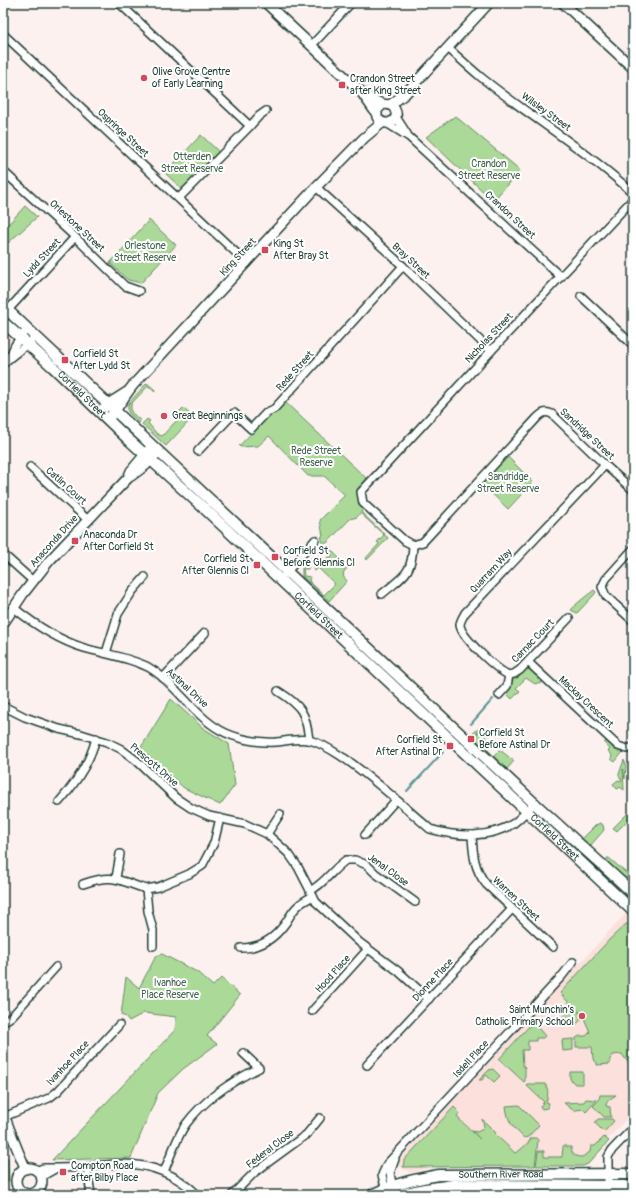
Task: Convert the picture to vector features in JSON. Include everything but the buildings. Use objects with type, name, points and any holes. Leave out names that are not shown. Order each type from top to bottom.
[{"type":"main road","name":"Crandon Street","points":[[266,3],[362,94],[381,119]]},
{"type":"main road","points":[[391,109],[489,3]]},
{"type":"main road","points":[[563,3],[633,68]]},
{"type":"main road","name":"Crandon Street","points":[[362,94],[391,109]]},
{"type":"main road","points":[[379,107],[391,109],[394,120],[381,119],[379,107]]},
{"type":"main road","name":"King Street","points":[[108,418],[116,411],[128,391],[316,187],[381,119]]},
{"type":"main road","name":"Corfield Street","points":[[5,308],[32,332],[104,407],[108,418],[129,440],[152,452],[287,571],[534,803],[633,892]]},
{"type":"main road","name":"Corfield Street","points":[[3,322],[104,407],[116,411],[152,452],[280,579],[633,910]]},
{"type":"main road","name":"King Street","points":[[104,407],[128,391]]},
{"type":"main road","name":"Anaconda Drive","points":[[3,624],[49,561],[152,452]]},
{"type":"main road","points":[[623,902],[633,892]]},
{"type":"main road","points":[[4,1115],[13,1136],[22,1171]]},
{"type":"main road","points":[[33,1169],[39,1174],[41,1185],[36,1191],[25,1194],[17,1185],[17,1178],[22,1171],[33,1169]]},
{"type":"main road","name":"Southern River Road","points":[[372,1195],[389,1191],[419,1178],[439,1175],[633,1174]]},
{"type":"main road","name":"Southern River Road","points":[[398,1195],[453,1185],[633,1186]]},
{"type":"street","points":[[119,3],[250,126]]},
{"type":"street","points":[[312,45],[351,3]]},
{"type":"street","name":"Ospringe Street","points":[[3,34],[247,263]]},
{"type":"street","name":"Wilsley Street","points":[[448,48],[483,78],[586,153],[612,174],[633,194]]},
{"type":"street","name":"Crandon Street","points":[[391,109],[409,137]]},
{"type":"street","points":[[179,198],[259,116],[266,112]]},
{"type":"street","name":"Crandon Street","points":[[381,119],[409,137],[560,277]]},
{"type":"street","name":"Orlestone Street","points":[[3,171],[125,286],[139,291]]},
{"type":"street","name":"Bray Street","points":[[316,187],[403,266],[491,350]]},
{"type":"street","name":"Nicholas Street","points":[[413,545],[405,541],[363,503],[361,492],[491,350],[632,203]]},
{"type":"street","name":"Lydd Street","points":[[5,308],[75,238]]},
{"type":"street","name":"Rede Street","points":[[198,451],[234,413],[251,429],[267,412],[274,409],[403,266]]},
{"type":"street","points":[[581,296],[633,345]]},
{"type":"street","points":[[24,341],[32,332]]},
{"type":"street","points":[[3,364],[9,358],[15,345],[24,341],[32,332]]},
{"type":"street","name":"Sandridge Street","points":[[413,545],[427,539],[537,418],[544,413],[552,414],[633,490]]},
{"type":"street","name":"Quarram Way","points":[[509,675],[501,671],[466,638],[460,625],[462,619],[465,613],[605,465]]},
{"type":"street","name":"Catlin Court","points":[[30,467],[88,520]]},
{"type":"street","points":[[280,579],[315,540]]},
{"type":"street","points":[[382,594],[408,571],[412,559],[413,545]]},
{"type":"street","points":[[633,550],[606,579],[602,587],[606,596],[633,621]]},
{"type":"street","points":[[3,554],[33,581]]},
{"type":"street","points":[[106,653],[118,614],[132,592],[145,578]]},
{"type":"street","name":"Astinal Drive","points":[[14,608],[37,626],[62,640],[84,648],[131,660],[148,668],[163,678],[207,721],[220,730],[237,738],[273,742],[309,740],[328,748],[363,771],[430,829],[443,833],[472,835],[488,834],[515,822],[534,803]]},
{"type":"street","name":"Carnac Court","points":[[509,675],[520,670],[569,618]]},
{"type":"street","points":[[163,678],[205,633]]},
{"type":"street","name":"Mackay Crescent","points":[[528,662],[618,746],[627,749],[633,747]]},
{"type":"street","points":[[499,695],[508,682],[509,675]]},
{"type":"street","points":[[278,691],[293,700],[301,709],[307,722],[309,740]]},
{"type":"street","name":"Prescott Drive","points":[[3,706],[25,717],[52,727],[96,738],[121,749],[137,761],[176,798],[186,805],[209,816],[245,824],[267,834],[289,854],[298,867],[311,894],[321,907],[368,949],[398,971],[429,999]]},
{"type":"street","points":[[59,802],[81,774],[96,738]]},
{"type":"street","points":[[365,835],[396,800]]},
{"type":"street","points":[[267,834],[280,814]]},
{"type":"street","points":[[84,884],[98,879],[116,878],[146,889],[158,887],[189,874],[202,866],[214,843],[220,818]]},
{"type":"street","name":"Warren Street","points":[[472,835],[478,875],[553,947]]},
{"type":"street","points":[[116,878],[120,854]]},
{"type":"street","name":"Jenal Close","points":[[311,894],[339,865],[346,860],[355,860],[367,865],[375,873],[415,902]]},
{"type":"street","points":[[146,889],[148,910],[153,930],[153,946]]},
{"type":"street","points":[[241,948],[256,947],[267,942],[284,926],[294,910],[311,894]]},
{"type":"street","name":"Dionne Place","points":[[368,1064],[512,909]]},
{"type":"street","name":"Hood Place","points":[[312,1011],[368,949]]},
{"type":"street","name":"Isdell Place","points":[[389,1191],[383,1171],[387,1164],[562,976],[572,962]]},
{"type":"street","points":[[3,1022],[12,1016],[56,967]]},
{"type":"street","name":"Ivanhoe Place","points":[[4,1115],[49,1098],[58,1091],[119,1025]]},
{"type":"street","points":[[164,1172],[185,1126],[201,1106],[244,1075],[259,1068],[243,1053]]},
{"type":"street","name":"Federal Close","points":[[232,1195],[255,1172],[307,1134],[320,1118]]},
{"type":"street","points":[[608,1186],[608,1157],[612,1150],[633,1128]]},
{"type":"street","points":[[39,1174],[43,1168],[134,1164],[164,1172],[179,1179],[198,1195]]},
{"type":"street","points":[[87,1167],[91,1195]]},
{"type":"shaded area","points":[[3,329],[14,338],[3,349]]},
{"type":"shaded area","name":"Saint Munchin’s Catholic Primary School","points":[[626,913],[633,919],[633,1112],[584,1165],[437,1165],[411,1173],[400,1167],[398,1161]]},
{"type":"green space","name":"Crandon Street Reserve","points":[[455,116],[520,170],[493,201],[426,137]]},
{"type":"green space","name":"Otterden Street Reserve","points":[[201,135],[219,152],[183,190],[165,173]]},
{"type":"green space","points":[[25,206],[37,217],[8,243],[3,239],[3,230]]},
{"type":"green space","name":"Orlestone Street Reserve","points":[[149,220],[176,245],[141,283],[128,280],[110,263]]},
{"type":"green space","points":[[147,383],[154,389],[155,392],[148,386],[131,404],[131,412],[141,421],[139,423],[128,412],[128,404]]},
{"type":"green space","name":"Rede Street Reserve","points":[[285,402],[367,479],[359,490],[358,494],[359,501],[364,509],[361,512],[388,538],[367,560],[366,558],[379,544],[377,542],[384,535],[360,513],[357,517],[350,519],[324,545],[321,537],[323,536],[320,520],[345,495],[324,476],[308,476],[269,436],[258,446],[239,446],[271,413],[279,409]]},
{"type":"green space","points":[[183,408],[193,417],[166,446],[142,424],[147,419],[150,421],[148,423],[157,434],[162,436],[179,418],[176,415]]},
{"type":"green space","name":"Sandridge Street Reserve","points":[[507,456],[533,482],[508,509],[482,484]]},
{"type":"green space","points":[[331,546],[331,550],[348,567],[343,573],[343,576],[347,581],[329,601],[302,576],[302,568],[313,557],[308,569],[303,569],[304,576],[310,577],[309,581],[324,595],[335,584],[318,568],[315,571],[313,570],[314,566],[316,565],[319,567],[328,557],[330,558],[332,555],[329,550]]},
{"type":"green space","points":[[594,590],[596,592],[594,595],[577,613],[571,610],[579,602]]},
{"type":"green space","points":[[526,669],[533,670],[543,679],[540,684],[535,684],[526,678],[516,688],[520,691],[512,699],[505,692],[513,679],[519,677]]},
{"type":"green space","points":[[171,699],[203,728],[229,744],[235,785],[220,805],[184,788],[140,749]]},
{"type":"green space","points":[[479,728],[477,734],[480,730],[487,738],[482,745],[471,735]]},
{"type":"green space","points":[[607,740],[622,753],[615,762],[611,759],[612,755],[608,751],[610,749],[604,743]]},
{"type":"green space","points":[[487,747],[487,749],[494,756],[500,750],[514,761],[507,769],[486,749]]},
{"type":"green space","points":[[624,760],[626,765],[625,779],[623,769],[624,790],[620,787],[618,789],[616,788],[613,784],[618,780],[622,780],[619,774]]},
{"type":"green space","points":[[628,813],[633,820],[628,820],[617,831],[613,828]]},
{"type":"green space","points":[[600,823],[603,825],[604,830],[590,846],[582,839]]},
{"type":"green space","points":[[607,858],[633,877],[633,879],[626,878],[619,873],[607,861]]},
{"type":"green space","points":[[626,924],[633,924],[633,1058],[629,1062],[622,1054],[613,1055],[610,1059],[610,1064],[597,1065],[593,1059],[592,1047],[576,1047],[576,1038],[586,1036],[590,1032],[583,1016],[560,993]]},
{"type":"green space","name":"Ivanhoe Place Reserve","points":[[162,954],[197,972],[213,986],[221,978],[240,995],[207,1036],[217,1044],[183,1069],[158,1093],[131,1158],[52,1160],[175,1030],[176,1017],[144,1013],[129,1021],[126,1017],[121,1015],[126,977],[139,988],[156,956]]},
{"type":"green space","points":[[573,1006],[583,1017],[575,1026],[569,1020],[560,1020]]},
{"type":"green space","points":[[533,1022],[545,1036],[543,1038],[536,1038],[536,1041],[528,1041],[528,1050],[522,1050],[523,1066],[525,1067],[524,1082],[499,1059]]},
{"type":"green space","points":[[573,1039],[573,1050],[563,1051],[562,1040]]},
{"type":"green space","points":[[493,1069],[500,1076],[494,1082],[486,1075],[482,1080],[479,1080],[489,1070]]},
{"type":"green space","points":[[570,1072],[583,1072],[583,1084],[575,1084],[570,1079]]},
{"type":"green space","points":[[545,1084],[548,1093],[546,1102],[549,1103],[547,1108],[542,1109],[540,1106],[544,1102],[526,1085]]},
{"type":"green space","points":[[600,1095],[616,1095],[606,1104],[606,1106],[610,1107],[611,1117],[604,1117],[593,1106],[599,1100]]},
{"type":"green space","points":[[586,1099],[597,1100],[586,1112],[583,1109],[574,1111],[564,1103],[584,1102]]},
{"type":"green space","points":[[519,1105],[539,1125],[528,1137],[524,1138],[511,1124],[506,1106]]},
{"type":"green space","points":[[454,1107],[460,1113],[457,1117],[480,1139],[472,1131],[477,1132],[483,1129],[484,1126],[482,1119],[515,1153],[529,1142],[531,1138],[536,1138],[538,1140],[535,1166],[403,1167],[404,1160]]},
{"type":"green space","points":[[598,1119],[612,1119],[614,1121],[604,1132],[595,1123]]},
{"type":"green space","points":[[604,1137],[609,1141],[588,1164],[583,1166],[536,1166],[538,1151],[544,1151],[544,1157],[562,1157],[564,1145],[571,1147],[575,1156],[582,1157],[590,1152],[591,1146],[595,1146]]},
{"type":"green space","points":[[3,1157],[8,1158],[9,1181],[3,1181]]},
{"type":"waterway","points":[[471,724],[493,699]]},
{"type":"waterway","points":[[407,791],[443,752]]},
{"type":"place","name":"Olive Grove Centre of Early Learning","points":[[144,78]]},
{"type":"place","name":"Crandon Street after King Street","points":[[342,85]]},
{"type":"place","name":"King St After Bray St","points":[[265,250]]},
{"type":"place","name":"Corfield St After Lydd St","points":[[65,360]]},
{"type":"place","name":"Great Beginnings","points":[[164,416]]},
{"type":"place","name":"Anaconda Dr After Corfield St","points":[[75,541]]},
{"type":"place","name":"Corfield St Before Glennis Cl","points":[[275,557]]},
{"type":"place","name":"Corfield St After Glennis Cl","points":[[257,565]]},
{"type":"place","name":"Corfield St Before Astinal Dr","points":[[471,739]]},
{"type":"place","name":"Corfield St After Astinal Dr","points":[[450,746]]},
{"type":"place","name":"Saint Munchin’s Catholic Primary School","points":[[582,1016]]},
{"type":"place","name":"Compton Road after Bilby Place","points":[[63,1172]]}]
